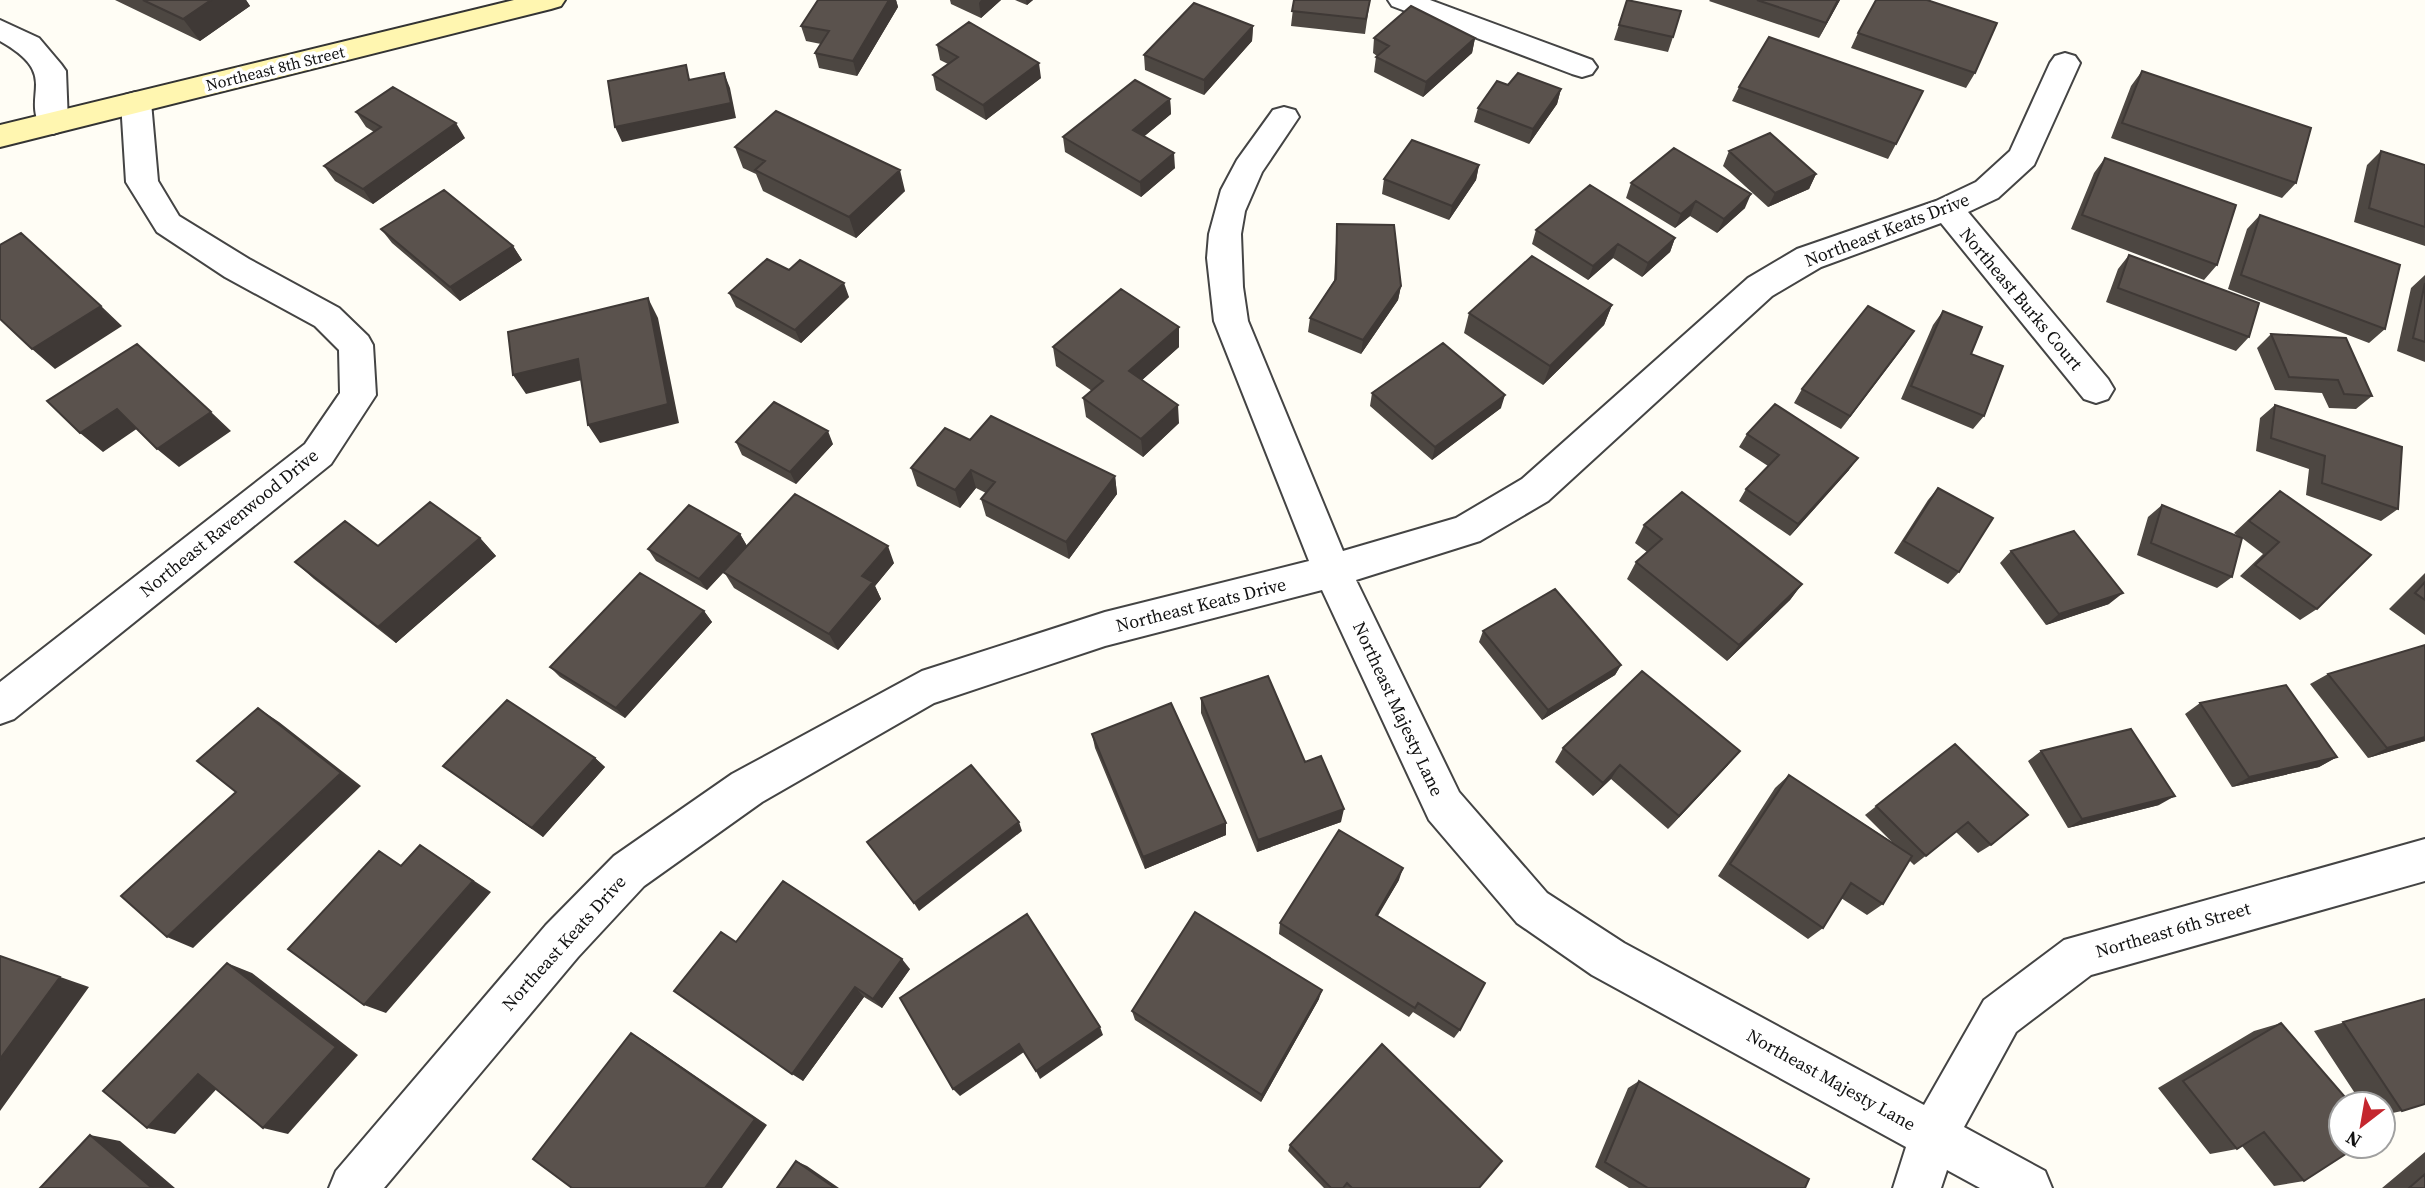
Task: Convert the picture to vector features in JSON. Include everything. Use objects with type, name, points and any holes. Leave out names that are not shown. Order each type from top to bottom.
[{"type":"main road","name":"Northeast 8th Street","points":[[0,136],[551,0]]},
{"type":"street","points":[[1402,0],[1582,67]]},
{"type":"street","points":[[0,29],[29,46],[51,71],[53,123]]},
{"type":"street","name":"Northeast Keats Drive","points":[[364,1184],[562,941],[629,871],[747,788],[922,689],[1105,629],[1332,571],[1467,530],[1478,524],[1535,490],[1760,287],[1808,258],[1947,209],[1987,190],[2024,157],[2065,63]]},
{"type":"street","name":"Northeast Ravenwood Drive","points":[[0,706],[318,454],[358,395],[356,345],[327,317],[237,268],[168,224],[142,182],[136,102]]},
{"type":"street","name":"Northeast Majesty Lane","points":[[1284,117],[1249,164],[1229,207],[1222,241],[1224,278],[1231,321],[1332,571],[1444,806],[1532,908],[1608,959],[2028,1188]]},
{"type":"street","name":"Northeast Burks Court","points":[[1947,209],[2096,389]]},
{"type":"street","name":"Northeast 6th Street","points":[[1917,1188],[1933,1136],[2000,1016],[2080,956],[2425,860]]},
{"type":"building","points":[[143,0],[211,0],[183,19]]},
{"type":"building","points":[[818,0],[889,0],[853,61],[815,53],[829,31],[801,26]]},
{"type":"building","points":[[1294,0],[1370,0],[1366,19],[1292,11]]},
{"type":"building","points":[[1627,0],[1681,11],[1673,37],[1619,25]]},
{"type":"building","points":[[1757,0],[1838,0],[1826,23]]},
{"type":"building","points":[[1876,0],[1927,0],[1997,23],[1975,73],[1858,33]]},
{"type":"building","points":[[1194,3],[1253,26],[1204,80],[1144,55]]},
{"type":"building","points":[[1411,6],[1475,38],[1426,82],[1376,57],[1389,46],[1374,38]]},
{"type":"building","points":[[969,22],[1039,63],[983,105],[933,75],[958,57],[937,45]]},
{"type":"building","points":[[1769,37],[1923,91],[1896,144],[1739,87]]},
{"type":"building","points":[[686,65],[689,80],[724,73],[731,103],[615,127],[608,81]]},
{"type":"building","points":[[2142,71],[2311,128],[2296,183],[2122,123]]},
{"type":"building","points":[[1518,73],[1561,89],[1533,129],[1478,108],[1497,81],[1508,85]]},
{"type":"building","points":[[1135,80],[1170,99],[1133,130],[1174,153],[1140,182],[1063,137]]},
{"type":"building","points":[[393,87],[456,123],[363,189],[324,166],[381,127],[356,112]]},
{"type":"building","points":[[776,111],[900,170],[849,217],[755,170],[765,161],[735,147]]},
{"type":"building","points":[[1770,133],[1816,174],[1775,193],[1729,151]]},
{"type":"building","points":[[1412,140],[1479,165],[1452,206],[1384,179]]},
{"type":"building","points":[[1674,148],[1751,194],[1724,219],[1696,201],[1681,214],[1631,183]]},
{"type":"building","points":[[2381,151],[2425,165],[2425,227],[2369,208]]},
{"type":"building","points":[[2105,158],[2236,205],[2217,265],[2082,215]]},
{"type":"building","points":[[1590,185],[1675,238],[1648,263],[1618,244],[1593,266],[1536,230]]},
{"type":"building","points":[[444,190],[513,246],[450,287],[381,229]]},
{"type":"building","points":[[2260,215],[2400,265],[2385,329],[2241,275]]},
{"type":"building","points":[[1337,224],[1394,225],[1401,286],[1363,340],[1310,318],[1336,279]]},
{"type":"building","points":[[21,233],[101,306],[32,349],[0,319],[0,245]]},
{"type":"building","points":[[2129,255],[2259,303],[2249,337],[2118,288]]},
{"type":"building","points":[[1532,256],[1612,305],[1550,366],[1469,313]]},
{"type":"building","points":[[767,259],[789,270],[800,260],[844,283],[795,330],[729,293]]},
{"type":"building","points":[[2425,283],[2425,342],[2413,338]]},
{"type":"building","points":[[1121,289],[1179,327],[1129,371],[1178,405],[1141,439],[1083,398],[1103,381],[1053,347]]},
{"type":"building","points":[[648,298],[668,404],[588,425],[578,359],[513,375],[508,332]]},
{"type":"building","points":[[1868,306],[1914,331],[1850,416],[1802,389]]},
{"type":"building","points":[[1943,311],[1982,327],[1971,354],[2003,366],[1984,416],[1911,386]]},
{"type":"building","points":[[2271,334],[2346,338],[2372,396],[2344,394],[2338,380],[2289,377]]},
{"type":"building","points":[[1443,343],[1505,395],[1435,447],[1372,393]]},
{"type":"building","points":[[137,344],[211,412],[157,449],[117,409],[80,433],[47,401]]},
{"type":"building","points":[[774,402],[828,431],[790,472],[736,442]]},
{"type":"building","points":[[1775,404],[1858,458],[1798,524],[1746,489],[1779,455],[1747,434]]},
{"type":"building","points":[[2275,405],[2402,447],[2398,509],[2322,483],[2325,456],[2271,438]]},
{"type":"building","points":[[991,416],[1115,476],[1066,542],[981,499],[995,482],[971,470],[955,490],[911,468],[945,428],[970,440]]},
{"type":"building","points":[[1938,488],[1993,518],[1959,572],[1904,541]]},
{"type":"building","points":[[2280,491],[2371,555],[2317,609],[2255,565],[2279,542],[2249,521]]},
{"type":"building","points":[[1682,492],[1802,584],[1739,645],[1636,562],[1662,539],[1644,525]]},
{"type":"building","points":[[795,494],[888,546],[862,576],[873,582],[829,634],[723,572]]},
{"type":"building","points":[[430,502],[480,538],[378,627],[295,562],[345,521],[378,546]]},
{"type":"building","points":[[689,505],[740,534],[699,579],[648,549]]},
{"type":"building","points":[[2162,505],[2242,538],[2232,577],[2151,543]]},
{"type":"building","points":[[2074,531],[2123,593],[2059,614],[2011,551]]},
{"type":"building","points":[[640,573],[704,611],[616,708],[550,667]]},
{"type":"building","points":[[2425,582],[2425,600],[2415,593]]},
{"type":"building","points":[[1555,589],[1621,665],[1548,710],[1483,631]]},
{"type":"building","points":[[2425,645],[2425,737],[2387,748],[2328,674]]},
{"type":"building","points":[[1642,671],[1740,751],[1679,816],[1620,765],[1603,783],[1563,748]]},
{"type":"building","points":[[1268,676],[1305,762],[1321,756],[1344,809],[1258,840],[1201,698]]},
{"type":"building","points":[[2286,685],[2337,757],[2249,777],[2200,703]]},
{"type":"building","points":[[507,700],[595,758],[532,828],[443,766]]},
{"type":"building","points":[[1171,703],[1226,823],[1143,857],[1092,734]]},
{"type":"building","points":[[258,708],[341,773],[167,937],[121,896],[236,792],[197,761]]},
{"type":"building","points":[[2131,729],[2175,796],[2082,819],[2041,751]]},
{"type":"building","points":[[1955,744],[2028,815],[1991,845],[1968,822],[1926,856],[1876,806]]},
{"type":"building","points":[[971,765],[1019,822],[914,903],[867,842]]},
{"type":"building","points":[[1789,775],[1912,856],[1883,904],[1851,883],[1823,928],[1730,864]]},
{"type":"building","points":[[1339,830],[1403,868],[1376,915],[1485,983],[1460,1030],[1418,1003],[1415,1008],[1280,923]]},
{"type":"building","points":[[420,845],[473,881],[364,1005],[288,949],[379,851],[401,866]]},
{"type":"building","points":[[783,881],[902,959],[873,999],[855,987],[792,1074],[674,991],[721,932],[736,942]]},
{"type":"building","points":[[1195,912],[1322,990],[1262,1095],[1132,1011]]},
{"type":"building","points":[[1027,914],[1100,1027],[1036,1071],[1019,1044],[953,1089],[900,998]]},
{"type":"building","points":[[0,956],[60,977],[0,1059]]},
{"type":"building","points":[[227,963],[336,1047],[263,1128],[198,1074],[147,1128],[103,1091]]},
{"type":"building","points":[[2425,999],[2425,1104],[2402,1111],[2397,1103],[2397,1090],[2388,1090],[2343,1022]]},
{"type":"building","points":[[2281,1023],[2339,1090],[2327,1090],[2327,1160],[2336,1160],[2304,1181],[2264,1132],[2237,1149],[2183,1081]]},
{"type":"building","points":[[631,1033],[755,1119],[705,1188],[572,1188],[533,1159]]},
{"type":"building","points":[[1382,1044],[1502,1161],[1479,1188],[1352,1188],[1347,1183],[1343,1188],[1331,1188],[1290,1145]]},
{"type":"building","points":[[1639,1081],[1809,1179],[1805,1188],[1648,1188],[1605,1162]]},
{"type":"building","points":[[90,1135],[152,1188],[40,1188]]},
{"type":"building","points":[[796,1161],[835,1188],[777,1188]]},
{"type":"building","points":[[2425,1174],[2425,1188],[2409,1188]]}]
